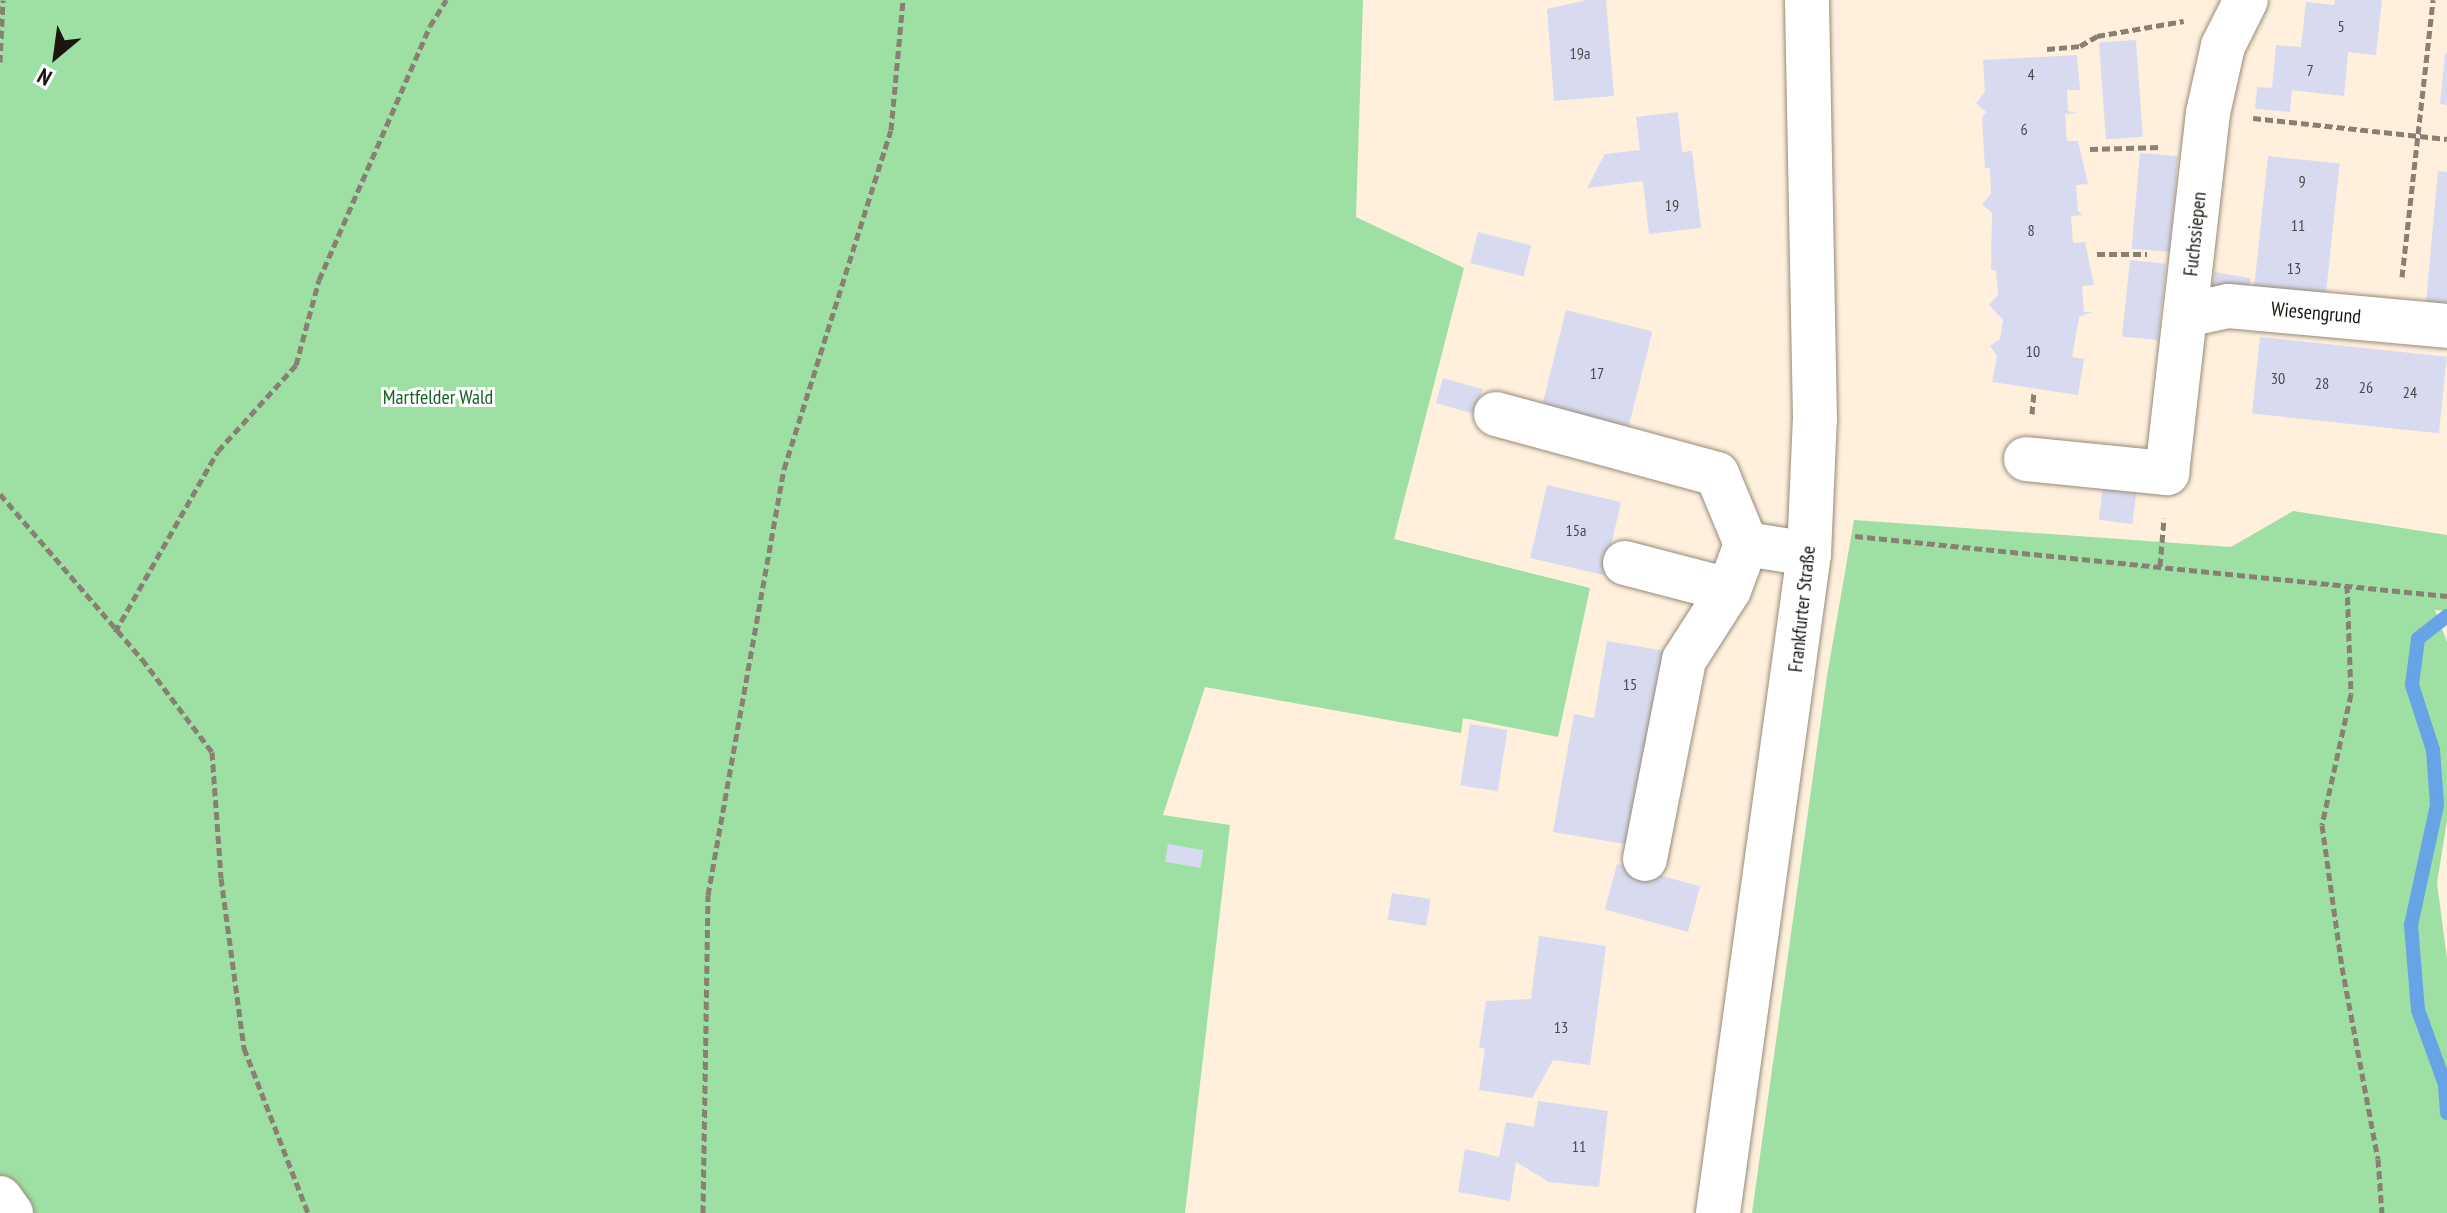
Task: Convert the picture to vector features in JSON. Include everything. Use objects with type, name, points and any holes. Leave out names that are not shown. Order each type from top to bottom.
[{"type":"main road","name":"Frankfurter Straße","points":[[1718,1213],[1810,543],[1815,405],[1807,0]]},
{"type":"main road","name":"Fuchssiepen","points":[[2026,459],[2167,473],[2208,113],[2223,46],[2246,0]]},
{"type":"main road","name":"Wiesengrund","points":[[2186,315],[2228,306],[2447,326]]},
{"type":"main road","points":[[1496,414],[1717,474],[1746,544],[1729,590],[1684,660],[1645,859]]},
{"type":"main road","points":[[1746,544],[1810,543]]},
{"type":"main road","points":[[1625,563],[1729,590]]},
{"type":"main road","points":[[0,1198],[11,1213]]},
{"type":"path","points":[[0,62],[3,0]]},
{"type":"path","points":[[115,632],[218,451],[296,365],[319,280],[430,26],[446,0]]},
{"type":"path","points":[[703,1213],[708,895],[784,469],[891,130],[903,0]]},
{"type":"path","points":[[2398,320],[2414,136],[2433,0]]},
{"type":"path","points":[[2047,49],[2138,33]]},
{"type":"path","points":[[2208,113],[2447,139]]},
{"type":"path","points":[[2090,149],[2143,147]]},
{"type":"path","points":[[2097,254],[2152,255]]},
{"type":"path","points":[[0,494],[212,752],[221,878],[244,1048],[308,1213]]},
{"type":"path","points":[[1810,543],[2347,585],[2447,596]]},
{"type":"path","points":[[2347,585],[2351,694],[2322,825],[2342,967],[2378,1159],[2382,1213]]},
{"type":"green space","name":"Martfelder Wald","points":[[0,0],[1363,0],[1356,217],[1464,268],[1394,539],[1590,588],[1558,737],[1463,718],[1461,733],[1205,687],[1163,815],[1230,825],[1185,1213],[30,1213],[0,1179]]},
{"type":"green space","points":[[2293,511],[2447,535],[2447,611],[2435,610],[2447,642],[2447,820],[2437,883],[2447,959],[2447,1213],[1752,1213],[1827,676],[1854,520],[2231,547]]},
{"type":"building","points":[[1587,0],[1606,0],[1614,96],[1554,101],[1547,9]]},
{"type":"building","points":[[2335,0],[2382,0],[2376,55],[2348,52],[2344,96],[2292,90],[2290,112],[2255,109],[2257,87],[2272,88],[2276,45],[2301,47],[2306,2],[2334,5]]},
{"type":"building","points":[[2136,40],[2143,137],[2106,139],[2099,43]]},
{"type":"building","points":[[2447,53],[2447,105],[2440,104]]},
{"type":"building","points":[[2077,55],[2080,90],[2067,90],[2068,111],[2077,113],[2065,114],[2067,141],[2078,141],[2088,184],[2076,185],[2078,211],[2083,215],[2071,216],[2073,243],[2085,242],[2094,285],[2082,286],[2084,312],[2092,312],[2079,317],[2072,357],[2084,359],[2078,395],[1992,382],[1997,356],[1990,346],[2000,339],[2003,320],[1989,305],[1998,295],[1996,270],[1991,270],[1992,213],[1982,204],[1991,194],[1990,168],[1985,168],[1982,118],[1986,112],[1976,103],[1985,92],[1983,60]]},
{"type":"building","points":[[1678,112],[1682,152],[1692,151],[1701,228],[1649,234],[1643,181],[1587,188],[1605,154],[1640,150],[1636,117]]},
{"type":"building","points":[[2140,153],[2178,156],[2169,252],[2132,249]]},
{"type":"building","points":[[2268,156],[2340,164],[2326,294],[2254,286]]},
{"type":"building","points":[[2438,171],[2447,172],[2447,305],[2426,303]]},
{"type":"building","points":[[1478,232],[1531,245],[1524,276],[1470,263]]},
{"type":"building","points":[[2130,260],[2166,264],[2158,340],[2122,337]]},
{"type":"building","points":[[2215,272],[2250,278],[2247,297],[2212,291]]},
{"type":"building","points":[[1566,310],[1652,332],[1626,436],[1540,415]]},
{"type":"building","points":[[2260,337],[2447,357],[2439,433],[2252,414]]},
{"type":"building","points":[[1443,378],[1482,389],[1475,414],[1436,403]]},
{"type":"building","points":[[1547,485],[1621,502],[1604,575],[1530,558]]},
{"type":"building","points":[[2103,485],[2137,489],[2132,524],[2099,520]]},
{"type":"building","points":[[1607,641],[1665,651],[1631,845],[1553,832],[1574,714],[1594,718]]},
{"type":"building","points":[[1470,724],[1508,730],[1498,791],[1460,785]]},
{"type":"building","points":[[1168,844],[1203,850],[1200,868],[1165,862]]},
{"type":"building","points":[[1617,864],[1700,886],[1688,932],[1605,909]]},
{"type":"building","points":[[1392,893],[1431,899],[1426,926],[1388,920]]},
{"type":"building","points":[[1539,936],[1606,946],[1590,1065],[1553,1060],[1532,1098],[1479,1090],[1485,1049],[1479,1047],[1486,1001],[1531,999]]},
{"type":"building","points":[[1538,1101],[1608,1111],[1599,1187],[1549,1182],[1516,1162],[1510,1201],[1458,1192],[1465,1149],[1499,1157],[1506,1122],[1534,1127]]},
{"type":"waterway","points":[[2447,616],[2418,639],[2412,685],[2433,750],[2437,805],[2411,925],[2418,1010],[2445,1084],[2447,1113]]}]
